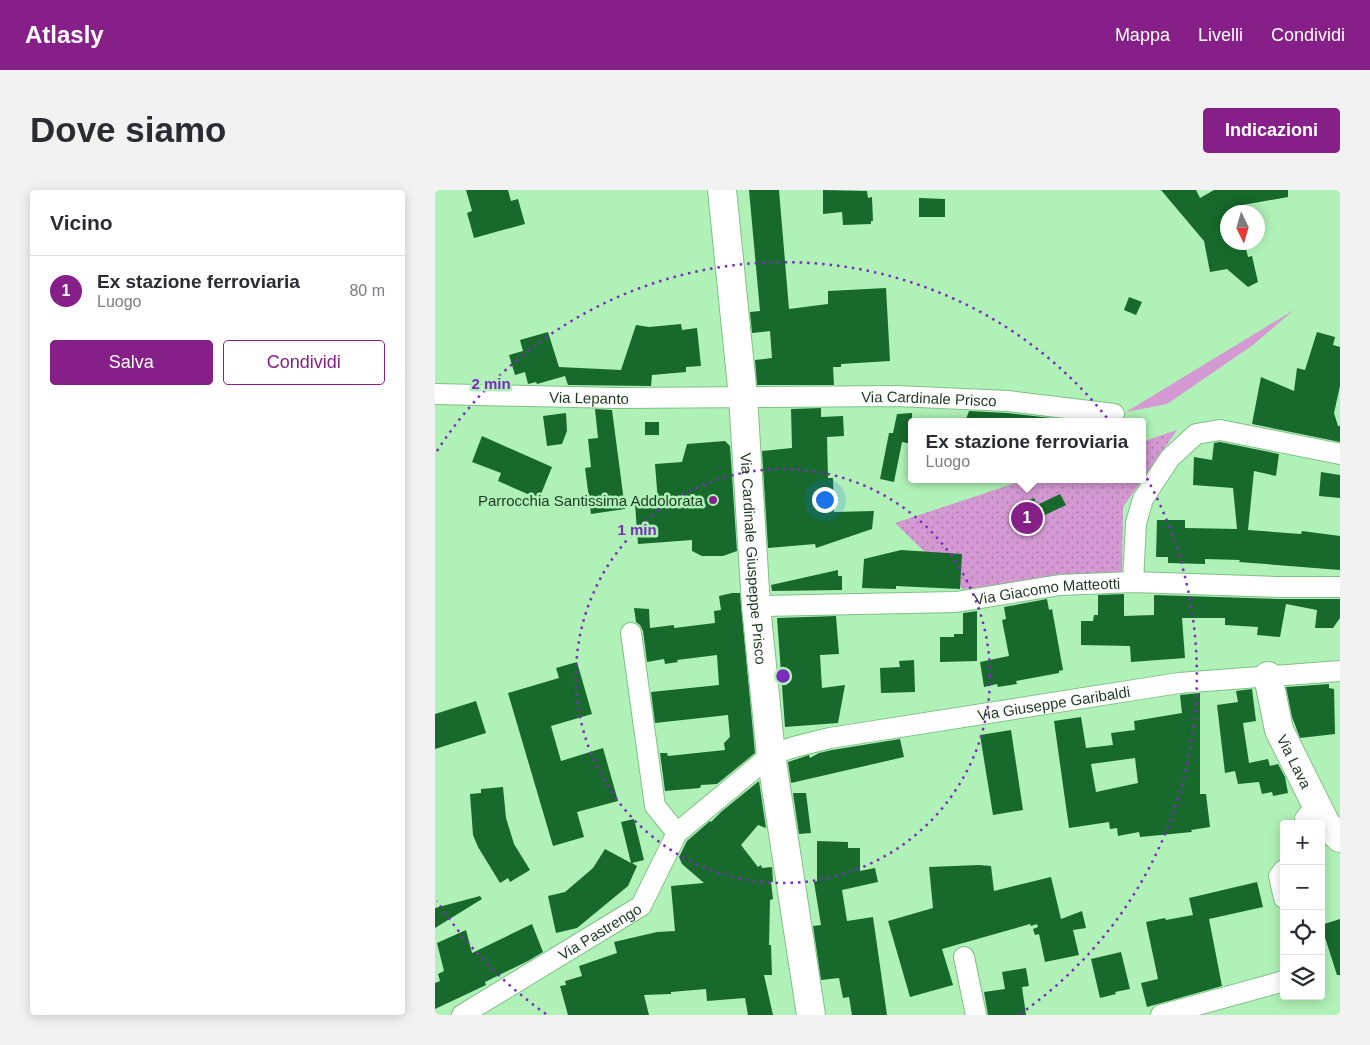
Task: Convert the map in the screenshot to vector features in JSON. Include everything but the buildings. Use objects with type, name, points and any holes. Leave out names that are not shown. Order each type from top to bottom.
[{"type":"street","name":"Via Cardinale Giuspeppe Prisco","points":[[722,190],[743,397],[756,606],[771,755],[811,1015]]},
{"type":"street","name":"Via Lepanto","points":[[435,394],[617,398],[743,397]]},
{"type":"street","name":"Via Cardinale Prisco","points":[[743,397],[896,396],[1008,400],[1114,414]]},
{"type":"street","points":[[1133,582],[1136,524],[1143,499],[1170,458],[1196,434],[1220,430],[1340,454]]},
{"type":"street","name":"Via Giacomo Matteotti","points":[[756,606],[956,602],[1060,585],[1133,582],[1277,587],[1340,587]]},
{"type":"street","points":[[631,632],[655,806],[677,834]]},
{"type":"street","name":"Via Giuseppe Garibaldi","points":[[771,755],[830,738],[1179,683],[1340,671]]},
{"type":"street","name":"Via Lava","points":[[1268,676],[1279,730],[1310,815],[1326,824],[1340,838]]},
{"type":"street","name":"Via Pastrengo","points":[[462,1015],[641,906],[677,834],[771,755]]},
{"type":"street","points":[[964,957],[976,1015]]},
{"type":"street","points":[[1161,1015],[1280,982]]},
{"type":"shaded area","points":[[1294,310],[1253,345],[1167,404],[1126,412]]},
{"type":"shaded area","points":[[1177,430],[1146,474],[1146,441]]},
{"type":"shaded area","points":[[1016,483],[1140,483],[1123,507],[1122,573],[963,589],[895,523]]},
{"type":"place","name":"Parrocchia Santissima Addolorata","points":[[713,500]]},
{"type":"place","name":"Ex stazione ferroviaria","points":[[1027,518]]}]
